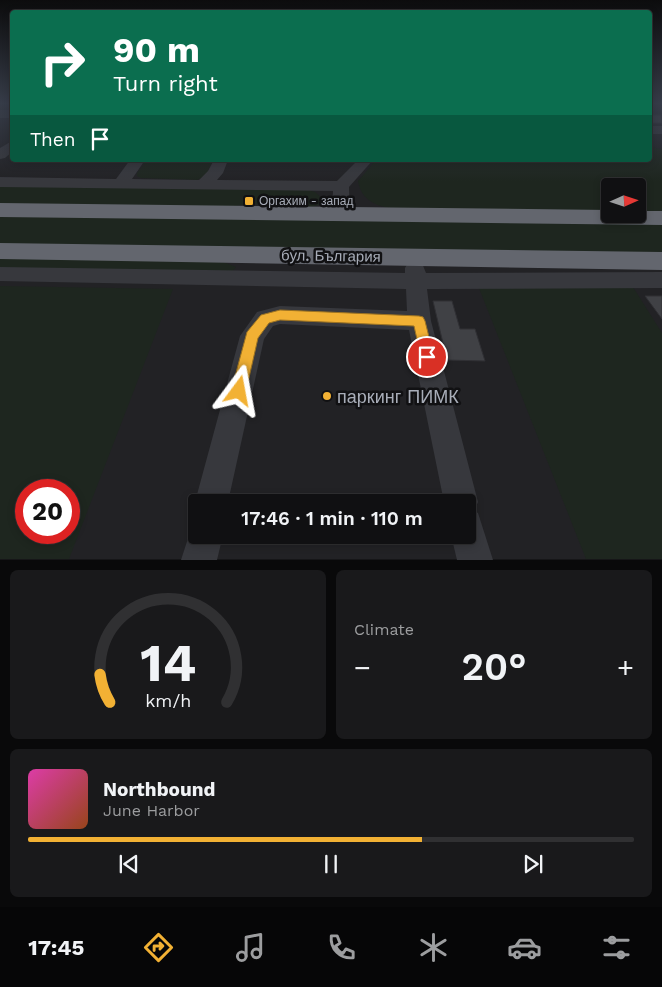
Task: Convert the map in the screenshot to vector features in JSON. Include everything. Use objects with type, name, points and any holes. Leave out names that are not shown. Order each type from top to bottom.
[{"type":"highway","points":[[0,210],[662,218]]},
{"type":"highway","name":"бул. България","points":[[0,251],[415,269],[633,270],[662,261]]},
{"type":"street","points":[[0,155],[10,147]]},
{"type":"street","points":[[121,182],[136,162]]},
{"type":"street","points":[[204,184],[215,173],[220,162]]},
{"type":"street","points":[[341,215],[341,186],[364,162]]},
{"type":"street","points":[[0,182],[341,186]]},
{"type":"street","points":[[0,274],[415,269],[419,321],[459,494]]},
{"type":"street","points":[[633,270],[662,280]]},
{"type":"street","points":[[214,494],[252,336],[265,319],[280,315],[419,321]]},
{"type":"street","points":[[199,560],[203,544]]},
{"type":"street","points":[[471,544],[475,560]]},
{"type":"shaded area","points":[[0,129],[10,129],[10,162],[652,162],[652,129],[662,129],[662,559],[0,559]]},
{"type":"shaded area","points":[[652,145],[662,149],[662,213],[646,213],[646,178],[601,178],[601,213],[396,209],[383,207],[371,202],[360,188],[358,181],[374,162],[652,162]]},
{"type":"shaded area","points":[[145,162],[212,162],[206,176],[197,180],[141,178],[137,176],[137,173]]},
{"type":"shaded area","points":[[0,185],[305,189],[315,192],[324,200],[322,204],[311,207],[249,204],[213,209],[0,206]]},
{"type":"shaded area","points":[[0,216],[662,224],[662,255],[0,247]]},
{"type":"shaded area","points":[[0,257],[221,261],[236,267],[233,271],[0,271]]},
{"type":"shaded area","points":[[0,286],[173,289],[80,530],[80,479],[15,479],[15,544],[75,544],[69,559],[0,559]]},
{"type":"shaded area","points":[[633,287],[662,333],[662,559],[586,559],[479,288]]},
{"type":"building","points":[[645,296],[662,296],[662,319]]},
{"type":"building","points":[[433,301],[452,301],[460,329],[475,329],[485,361],[447,360]]},
{"type":"place","name":"Оргахим - запад","points":[[249,201]]},
{"type":"place","name":"паркинг ПИМК","points":[[327,396]]},
{"type":"route","points":[[239,391],[252,336],[265,319],[280,315],[419,321],[427,357]]}]
